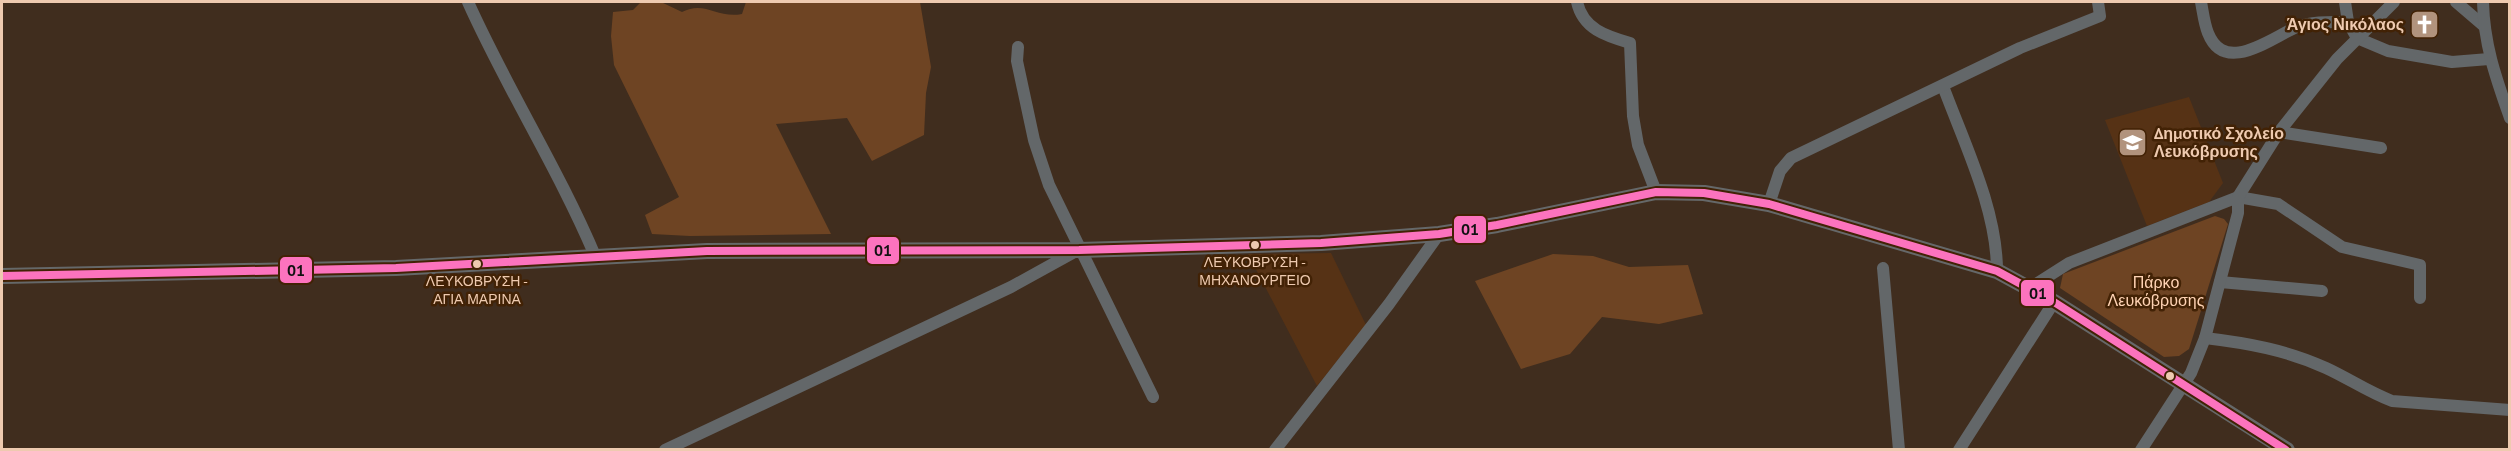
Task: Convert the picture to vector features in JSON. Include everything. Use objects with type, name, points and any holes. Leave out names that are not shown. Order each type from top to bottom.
[{"type":"main road","points":[[2,276],[407,268],[736,251],[1080,250],[1321,243],[1439,234],[1497,225],[1656,192],[1704,193],[1769,204],[1996,271],[2055,302],[2287,450]]},
{"type":"street","points":[[468,2],[494,59],[553,169],[596,258]]},
{"type":"street","points":[[1577,2],[1580,15],[1602,34],[1630,43],[1633,116],[1638,145],[1656,192]]},
{"type":"street","points":[[1769,204],[1780,171],[1791,158],[2051,34],[2100,16],[2098,2]]},
{"type":"street","points":[[2200,2],[2208,34],[2215,44],[2224,50],[2236,53],[2247,52],[2297,27],[2312,23],[2348,22]]},
{"type":"street","points":[[2345,2],[2348,22],[2356,38],[2388,51],[2452,62],[2489,59]]},
{"type":"street","points":[[2141,450],[2191,373],[2205,338],[2238,213],[2238,197],[2279,132],[2356,38],[2394,2]]},
{"type":"street","points":[[2456,2],[2484,26]]},
{"type":"street","points":[[2483,2],[2489,59],[2510,118]]},
{"type":"street","points":[[1018,47],[1017,61],[1034,140],[1048,185],[1153,397]]},
{"type":"street","points":[[1943,86],[1992,223],[1997,249],[1996,271]]},
{"type":"street","points":[[2279,132],[2380,148]]},
{"type":"street","points":[[2030,288],[2069,263],[2238,197],[2278,204],[2342,247],[2420,265],[2420,298]]},
{"type":"street","points":[[1275,450],[1389,304],[1439,234]]},
{"type":"street","points":[[665,450],[1011,286],[1080,250]]},
{"type":"street","points":[[1883,267],[1899,450]]},
{"type":"street","points":[[2220,282],[2322,291]]},
{"type":"street","points":[[1959,450],[2055,302]]},
{"type":"street","points":[[2205,338],[2280,350],[2326,368],[2376,395],[2392,400],[2510,410]]},
{"type":"shaded area","points":[[2189,97],[2223,183],[2209,202],[2147,226],[2105,120]]},
{"type":"shaded area","points":[[1331,253],[1366,325],[1317,386],[1248,254]]},
{"type":"green space","points":[[641,2],[661,2],[682,12],[698,8],[733,15],[742,14],[746,2],[920,2],[931,67],[926,93],[924,135],[872,161],[847,118],[776,124],[831,234],[690,236],[652,234],[645,215],[679,197],[614,65],[611,36],[613,12],[633,10]]},
{"type":"green space","name":"Πάρκο Λευκόβρυσης","points":[[2215,216],[2224,219],[2228,224],[2189,349],[2179,356],[2164,357],[2060,288],[2063,274]]},
{"type":"green space","points":[[1553,254],[1593,256],[1629,267],[1688,265],[1703,314],[1659,324],[1602,317],[1570,354],[1521,369],[1475,281]]},
{"type":"transit line","name":"01","points":[[2,276],[396,268],[707,251],[1079,250],[1321,243],[1439,234],[1497,225],[1656,192],[1704,193],[1769,204],[1997,271],[2054,302],[2286,450]]},
{"type":"place","name":"Άγιος Νικόλαος","points":[[2425,24]]},
{"type":"place","name":"Δημοτικό Σχολείο Λευκόβρυσης","points":[[2133,142]]},
{"type":"place","name":"ΛΕΥΚΟΒΡΥΣΗ - ΜΗΧΑΝΟΥΡΓΕΙΟ","points":[[1255,245]]},
{"type":"place","name":"ΛΕΥΚΟΒΡΥΣΗ - ΑΓΙΑ ΜΑΡΙΝΑ","points":[[477,264]]}]
